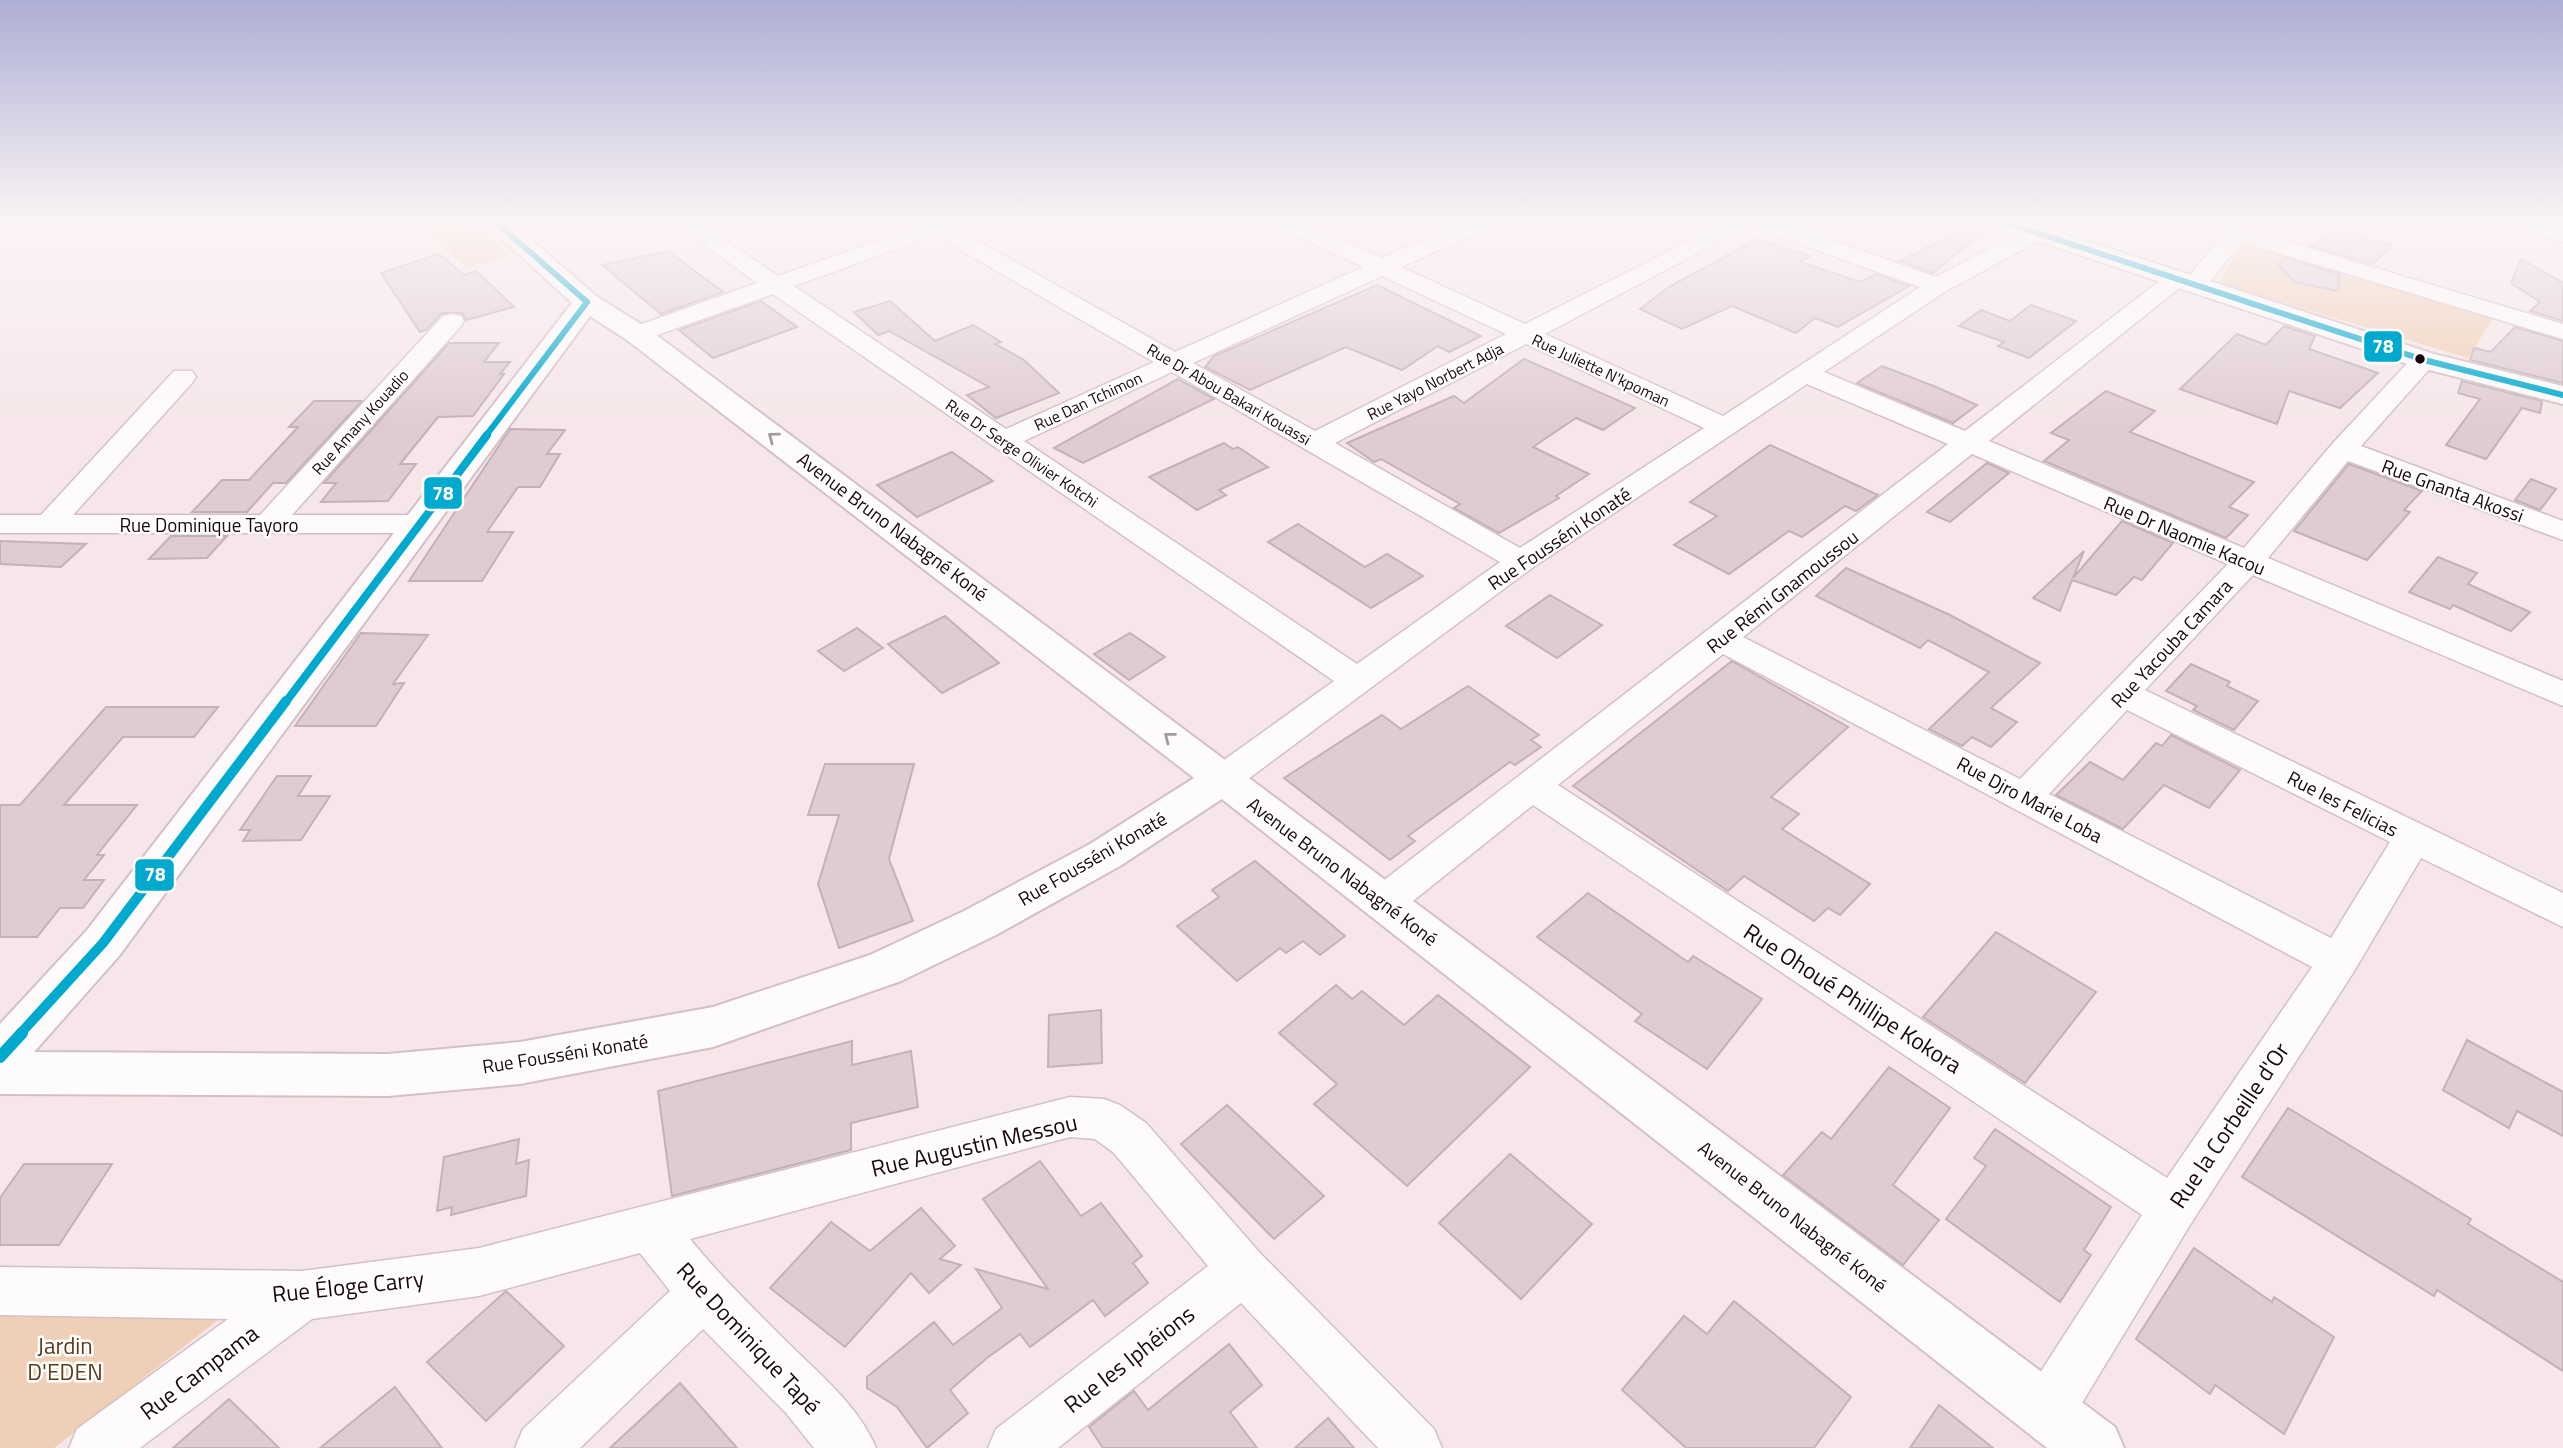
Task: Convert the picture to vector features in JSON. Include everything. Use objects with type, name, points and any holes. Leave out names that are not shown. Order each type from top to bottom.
[{"type":"main road","name":"Avenue Bruno Nabagné Koné","points":[[574,291],[637,334],[1223,779],[2094,1448]]},
{"type":"main road","points":[[2216,291],[2424,360],[2563,395]]},
{"type":"main road","points":[[0,1056],[103,943],[587,302]]},
{"type":"main road","name":"Rue Fousséni Konaté","points":[[0,1073],[388,1075],[520,1063],[713,1027],[884,968],[980,923],[1105,855],[1223,779]]},
{"type":"street","points":[[637,334],[759,291]]},
{"type":"street","name":"Rue Dr Serge Olivier Kotchi","points":[[787,291],[1359,682]]},
{"type":"street","name":"Rue Dr Abou Bakari Kouassi","points":[[1054,291],[1521,561]]},
{"type":"street","name":"Rue Dan Tchimon","points":[[1003,440],[1330,291]]},
{"type":"street","name":"Rue Juliette N'kpoman","points":[[1429,291],[1725,427]]},
{"type":"street","name":"Rue Yayo Norbert Adja","points":[[1315,442],[1611,291]]},
{"type":"street","name":"Rue Fousséni Konaté","points":[[1223,779],[1521,561],[1808,375],[1931,291]]},
{"type":"street","name":"Rue Rémi Gnamoussou","points":[[1384,902],[1969,443],[2174,291]]},
{"type":"street","name":"Rue Rémi Gnamoussou","points":[[2426,291],[2563,332]]},
{"type":"street","name":"Rue Amany Kouadio","points":[[268,524],[452,321]]},
{"type":"street","name":"Rue Yacouba Camara","points":[[2025,796],[2248,562],[2343,449],[2424,360]]},
{"type":"street","name":"Rue Dr Naomie Kacou","points":[[1808,375],[2563,694]]},
{"type":"street","points":[[49,524],[183,377]]},
{"type":"street","name":"Rue Gnanta Akossi","points":[[2343,449],[2563,531]]},
{"type":"street","name":"Rue Dominique Tayoro","points":[[0,524],[418,524]]},
{"type":"street","name":"Rue Djro Marie Loba","points":[[1721,639],[2338,961]]},
{"type":"street","name":"Rue les Felicias","points":[[2124,694],[2563,911]]},
{"type":"street","name":"Rue Ohoué Phillipe Kokora","points":[[1533,787],[2172,1209]]},
{"type":"street","name":"Rue la Corbeille d'Or","points":[[2046,1412],[2172,1209],[2338,961],[2413,838]]},
{"type":"street","name":"Rue Augustin Messou","points":[[649,1227],[1070,1117],[1104,1119],[1130,1138],[1243,1270],[1415,1448]]},
{"type":"street","name":"Rue Dominique Tapé","points":[[649,1227],[703,1294],[804,1395],[849,1448]]},
{"type":"street","name":"Rue Éloge Carry","points":[[0,1291],[302,1296],[479,1272],[649,1227]]},
{"type":"street","name":"Rue les Iphéions","points":[[1015,1448],[1243,1270]]},
{"type":"street","points":[[542,1448],[703,1294]]},
{"type":"street","name":"Rue Campama","points":[[96,1448],[302,1296]]},
{"type":"green space","points":[[2243,291],[2412,291],[2495,315],[2468,358]]},
{"type":"green space","name":"Jardin D'EDEN","points":[[255,1291],[54,1448],[0,1448],[0,1293]]},
{"type":"building","points":[[393,291],[497,291],[514,307],[466,320],[462,313],[442,313],[426,330],[420,332]]},
{"type":"building","points":[[633,291],[723,292],[661,314]]},
{"type":"building","points":[[1364,291],[1388,291],[1481,336],[1449,352],[1438,346],[1402,370],[1346,347],[1250,390],[1205,367],[1214,356]]},
{"type":"building","points":[[1664,291],[1901,291],[1838,327],[1815,318],[1796,333],[1732,306],[1682,329],[1640,309]]},
{"type":"building","points":[[2523,291],[2563,291],[2563,321],[2530,311],[2540,302]]},
{"type":"building","points":[[761,301],[797,327],[713,358],[679,330]]},
{"type":"building","points":[[890,301],[935,341],[973,325],[1001,342],[995,344],[1024,360],[1059,393],[996,418],[967,395],[989,387],[889,331],[878,335],[854,312]]},
{"type":"building","points":[[2031,305],[2076,321],[2029,358],[1998,346],[2004,342],[1959,326],[1981,310],[2010,321]]},
{"type":"building","points":[[2284,326],[2315,336],[2309,349],[2378,373],[2340,408],[2289,391],[2277,424],[2180,389],[2237,334],[2266,345]]},
{"type":"building","points":[[2515,327],[2563,341],[2563,383],[2470,360],[2474,348],[2491,352]]},
{"type":"building","points":[[449,343],[499,343],[484,362],[510,362],[473,416],[438,417],[400,464],[416,464],[388,501],[321,502],[336,483],[324,483]]},
{"type":"building","points":[[1524,359],[1635,408],[1603,430],[1576,418],[1533,447],[1589,474],[1556,496],[1559,498],[1499,533],[1454,508],[1460,504],[1381,459],[1374,462],[1347,443],[1454,396],[1464,403]]},
{"type":"building","points":[[1882,366],[1977,405],[1953,423],[1857,383]]},
{"type":"building","points":[[1178,379],[1214,399],[1083,463],[1054,448]]},
{"type":"building","points":[[2462,381],[2542,401],[2540,413],[2522,408],[2486,459],[2446,445],[2480,399],[2458,393]]},
{"type":"building","points":[[2106,391],[2155,411],[2130,432],[2254,482],[2229,507],[2248,515],[2226,538],[2044,461],[2069,440],[2051,433]]},
{"type":"building","points":[[314,401],[362,401],[286,483],[273,483],[247,512],[192,512],[222,480],[249,480],[298,427],[289,427]]},
{"type":"building","points":[[510,429],[565,430],[547,454],[560,454],[540,487],[518,487],[487,532],[513,532],[482,581],[409,581]]},
{"type":"building","points":[[1224,443],[1233,449],[1238,447],[1268,467],[1219,490],[1226,495],[1197,510],[1149,477]]},
{"type":"building","points":[[1770,445],[1878,495],[1856,511],[1845,506],[1802,537],[1789,531],[1729,574],[1674,545],[1717,516],[1690,502]]},
{"type":"building","points":[[952,452],[993,481],[917,517],[877,485]]},
{"type":"building","points":[[1987,463],[2009,473],[1950,522],[1927,512]]},
{"type":"building","points":[[2349,464],[2422,491],[2404,510],[2410,512],[2367,560],[2294,531]]},
{"type":"building","points":[[2531,479],[2556,489],[2540,510],[2515,500]]},
{"type":"building","points":[[2122,521],[2173,543],[2142,580],[2134,577],[2116,595],[2072,580],[2060,611],[2033,598],[2084,551],[2073,578]]},
{"type":"building","points":[[1298,524],[1365,567],[1387,554],[1423,576],[1371,608],[1268,542]]},
{"type":"building","points":[[171,536],[227,536],[207,558],[149,559]]},
{"type":"building","points":[[0,541],[86,544],[61,567],[0,564]]},
{"type":"building","points":[[2438,557],[2477,573],[2468,584],[2530,612],[2511,631],[2453,605],[2450,609],[2409,592]]},
{"type":"building","points":[[1846,568],[1950,615],[2040,663],[1991,708],[2017,722],[1991,747],[1972,737],[1962,746],[1929,729],[1989,672],[1928,640],[1920,648],[1816,596]]},
{"type":"building","points":[[1550,595],[1602,625],[1557,658],[1506,626]]},
{"type":"building","points":[[945,616],[999,663],[942,693],[888,644]]},
{"type":"building","points":[[857,628],[883,648],[844,671],[818,651]]},
{"type":"building","points":[[361,633],[428,635],[393,684],[404,683],[376,726],[295,726]]},
{"type":"building","points":[[1130,633],[1165,657],[1129,680],[1094,654]]},
{"type":"building","points":[[1732,661],[1848,727],[1771,797],[1799,814],[1782,829],[1870,884],[1840,915],[1828,908],[1814,921],[1744,876],[1728,891],[1573,786]]},
{"type":"building","points":[[2191,664],[2230,682],[2227,686],[2258,701],[2234,730],[2193,710],[2197,706],[2166,691]]},
{"type":"building","points":[[1468,686],[1539,735],[1531,740],[1541,747],[1515,765],[1510,762],[1408,836],[1415,841],[1390,860],[1284,778],[1382,715],[1401,729]]},
{"type":"building","points":[[106,707],[218,707],[194,737],[123,737],[64,805],[137,805],[97,855],[104,855],[84,880],[104,880],[83,908],[60,908],[37,937],[0,937],[0,805],[20,805]]},
{"type":"building","points":[[2171,735],[2240,770],[2209,808],[2164,785],[2123,829],[2056,795],[2090,762],[2123,780],[2156,743],[2162,746]]},
{"type":"building","points":[[825,764],[914,764],[889,859],[913,921],[839,948],[818,884],[839,815],[808,815]]},
{"type":"building","points":[[277,776],[311,776],[298,796],[330,796],[301,840],[243,841],[250,830],[240,830]]},
{"type":"building","points":[[1255,861],[1345,936],[1320,955],[1303,941],[1286,953],[1280,948],[1237,981],[1177,926],[1219,897],[1212,890]]},
{"type":"building","points":[[1588,893],[1688,962],[1693,956],[1762,999],[1707,1069],[1635,1021],[1642,1014],[1537,937]]},
{"type":"building","points":[[1996,932],[2096,992],[2025,1083],[1923,1017]]},
{"type":"building","points":[[1336,985],[1352,999],[1362,991],[1404,1025],[1438,995],[1530,1067],[1407,1186],[1314,1104],[1337,1084],[1279,1033]]},
{"type":"building","points":[[1101,1010],[1102,1063],[1048,1067],[1049,1015]]},
{"type":"building","points":[[2467,1040],[2563,1092],[2563,1136],[2517,1111],[2509,1128],[2443,1090]]},
{"type":"building","points":[[852,1041],[852,1065],[911,1051],[918,1107],[851,1123],[851,1150],[672,1196],[658,1091]]},
{"type":"building","points":[[1889,1067],[1950,1108],[1893,1185],[1939,1220],[1903,1265],[1783,1175],[1822,1132],[1831,1139]]},
{"type":"building","points":[[1227,1105],[1324,1196],[1274,1239],[1181,1144]]},
{"type":"building","points":[[2288,1108],[2471,1219],[2468,1224],[2563,1282],[2563,1371],[2437,1290],[2434,1296],[2242,1177]]},
{"type":"building","points":[[1995,1129],[2111,1207],[2084,1250],[2091,1255],[2060,1302],[1946,1219],[1986,1166],[1974,1158]]},
{"type":"building","points":[[519,1139],[516,1164],[529,1160],[526,1196],[451,1215],[452,1207],[437,1211],[444,1157]]},
{"type":"building","points":[[1510,1154],[1592,1224],[1521,1299],[1439,1223]]},
{"type":"building","points":[[1040,1161],[1081,1216],[1101,1203],[1142,1256],[1133,1263],[1148,1283],[1105,1316],[1093,1300],[1030,1347],[1020,1334],[987,1358],[950,1390],[968,1413],[927,1448],[897,1407],[867,1388],[867,1377],[934,1322],[953,1345],[1002,1308],[976,1269],[1048,1289],[983,1199]]},
{"type":"building","points":[[24,1164],[112,1164],[59,1245],[0,1245],[0,1198]]},
{"type":"building","points":[[921,1208],[955,1246],[940,1259],[961,1265],[929,1293],[911,1273],[845,1347],[770,1288],[831,1222],[870,1251]]},
{"type":"building","points":[[2194,1248],[2272,1302],[2274,1297],[2334,1337],[2284,1434],[2215,1385],[2210,1394],[2136,1339]]},
{"type":"building","points":[[506,1291],[564,1346],[486,1421],[427,1362]]},
{"type":"building","points":[[1734,1301],[1851,1397],[1814,1448],[1686,1448],[1622,1390],[1684,1316],[1707,1334]]},
{"type":"building","points":[[1229,1344],[1262,1385],[1230,1412],[1257,1448],[1103,1448],[1089,1427],[1134,1391],[1148,1410]]},
{"type":"building","points":[[680,1383],[737,1448],[610,1448]]},
{"type":"building","points":[[395,1387],[442,1448],[320,1448]]},
{"type":"building","points":[[229,1399],[279,1448],[173,1448]]},
{"type":"building","points":[[1939,1405],[1993,1448],[1910,1448]]},
{"type":"building","points":[[1328,1418],[1354,1448],[1295,1448]]},
{"type":"transit line","name":"78","points":[[574,291],[587,302]]},
{"type":"transit line","name":"78","points":[[2213,291],[2424,360],[2563,395]]},
{"type":"transit line","name":"78","points":[[0,1057],[103,943],[587,302]]}]
